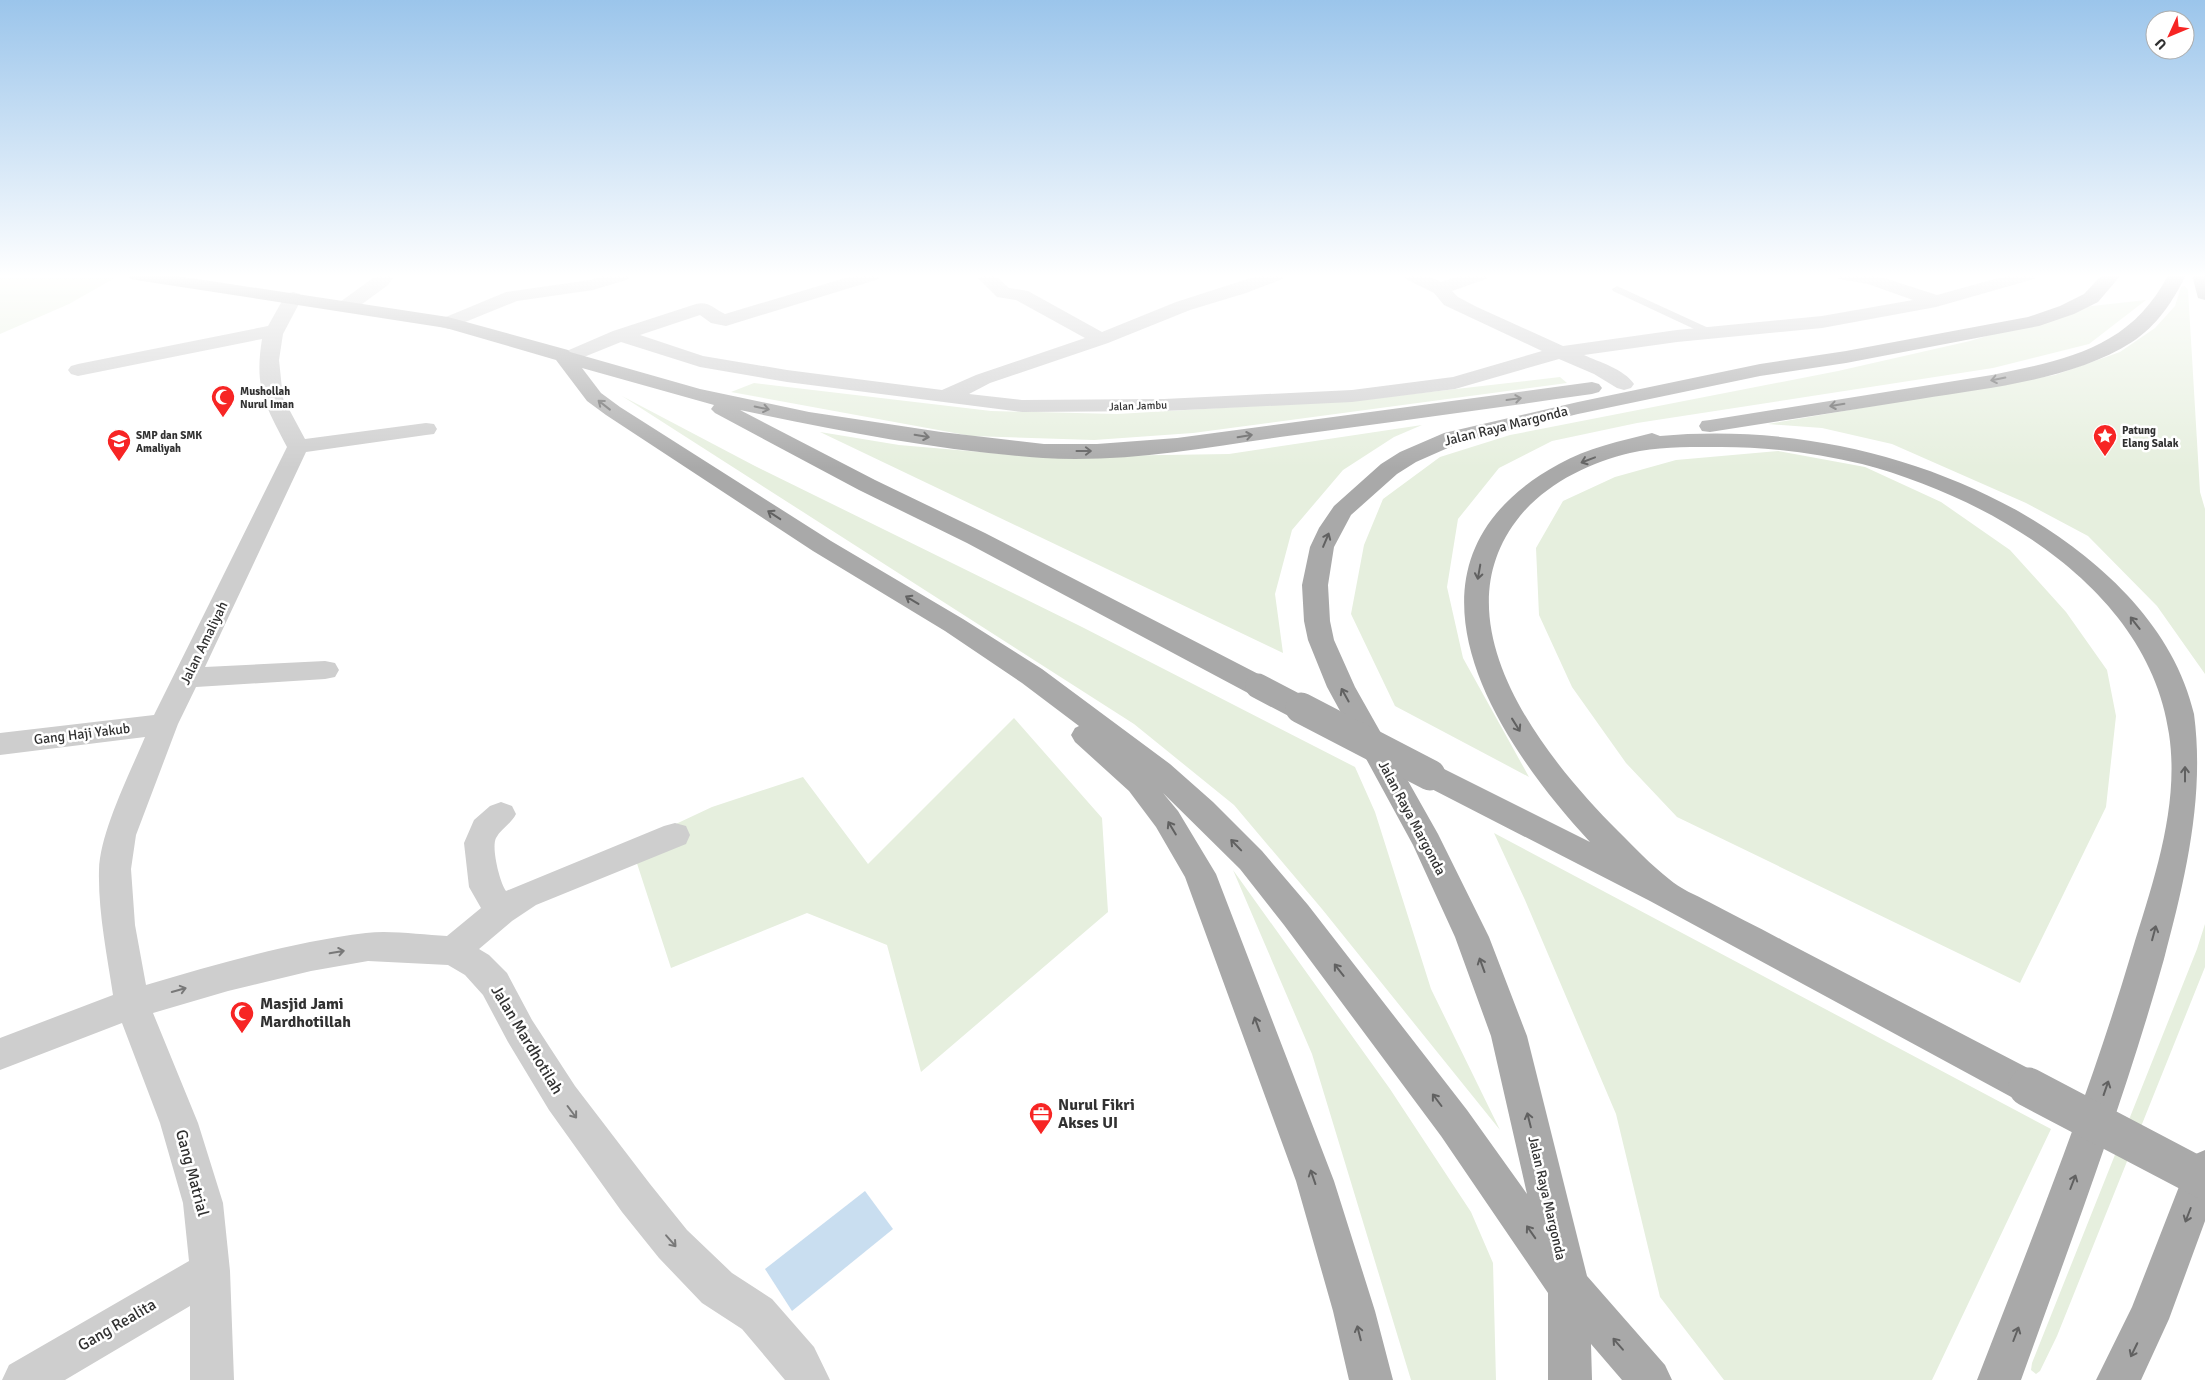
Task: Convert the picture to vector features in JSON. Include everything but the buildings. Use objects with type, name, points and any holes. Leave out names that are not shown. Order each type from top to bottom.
[{"type":"main road","points":[[506,339],[697,395],[810,418],[941,439],[1044,451],[1097,451],[1177,445],[1624,384],[1760,370]]},
{"type":"main road","name":"Jalan Raya Margonda","points":[[1570,1380],[1568,1287],[1509,1036],[1472,937],[1435,860],[1330,664],[1321,640],[1315,602],[1317,569],[1322,547],[1342,512],[1373,482],[1389,469],[1432,446],[1452,438],[1504,424],[1760,370],[1846,357],[1940,339]]},
{"type":"main road","points":[[1661,892],[1590,822],[1546,771],[1526,742],[1494,687],[1485,665],[1476,614],[1476,587],[1481,564],[1497,528],[1529,494],[1566,469],[1586,460],[1634,445],[1707,427],[2037,372],[2083,358],[2108,348],[2120,339]]},
{"type":"main road","points":[[565,356],[594,397],[636,428],[822,546],[954,625],[1032,676],[1160,772],[1202,810],[1251,860],[1354,990],[1431,1092],[1568,1287],[1650,1380]]},
{"type":"main road","points":[[697,395],[867,485],[976,538],[1430,776],[1661,892],[2205,1180]]},
{"type":"main road","points":[[1634,445],[1697,438],[1789,443],[1875,461],[1946,485],[2018,521],[2085,569],[2124,608],[2145,635],[2157,653],[2169,680],[2179,711],[2184,738],[2185,794],[2165,892],[2120,1048],[2085,1151],[1999,1380]]},
{"type":"main road","points":[[954,625],[1096,744],[1139,783],[1167,819],[1200,874],[1315,1180],[1354,1311],[1371,1380]]},
{"type":"main road","points":[[2118,1380],[2148,1319],[2205,1169]]},
{"type":"street","points":[[78,370],[232,339]]},
{"type":"street","points":[[273,339],[269,360],[273,398],[298,447],[426,429]]},
{"type":"street","points":[[565,356],[608,339]]},
{"type":"street","name":"Jalan Jambu","points":[[634,339],[700,361],[786,376],[1022,406],[1090,407],[1352,396],[1455,383],[1560,352],[1661,339]]},
{"type":"street","points":[[945,397],[983,379],[1101,339]]},
{"type":"street","points":[[1533,339],[1602,370],[1624,384]]},
{"type":"street","name":"Jalan Amaliyah","points":[[132,1004],[119,925],[115,869],[121,835],[164,724],[298,447]]},
{"type":"street","points":[[187,678],[325,670]]},
{"type":"street","name":"Gang Haji Yakub","points":[[0,744],[164,724]]},
{"type":"street","points":[[501,814],[485,829],[479,843],[485,887],[501,911]]},
{"type":"street","points":[[453,951],[501,911],[525,896],[675,835]]},
{"type":"street","name":"Jalan Mardhotilah","points":[[0,1054],[132,1004],[228,976],[311,957],[368,947],[453,951],[477,964],[495,984],[520,1031],[562,1098],[636,1198],[673,1244],[717,1288],[756,1314],[799,1362],[808,1380]]},
{"type":"street","name":"Gang Matrial","points":[[132,1004],[179,1124],[204,1203],[210,1271],[212,1380]]},
{"type":"street","name":"Gang Realita","points":[[24,1380],[210,1271]]},
{"type":"green space","points":[[1975,339],[2095,339],[2089,344],[1993,368],[1637,423],[1552,441],[1499,468],[1458,519],[1447,587],[1463,658],[1529,777],[1395,706],[1351,614],[1364,545],[1383,499],[1440,457],[1510,435],[1838,371]]},
{"type":"green space","points":[[2138,339],[2191,339],[2200,492],[2205,509],[2205,674],[2157,606],[2088,536],[2026,503],[1892,444],[1822,428],[1768,424],[2055,375],[2120,352]]},
{"type":"green space","points":[[1560,377],[1567,383],[1193,433],[1094,440],[971,436],[731,392],[754,383],[991,411],[1117,414],[1360,400]]},
{"type":"green space","points":[[622,396],[753,465],[1082,627],[1355,767],[1375,812],[1431,989],[1500,1130],[1322,909],[1234,805],[1134,724]]},
{"type":"green space","points":[[1422,425],[1394,437],[1343,470],[1292,530],[1275,594],[1283,653],[820,432],[899,445],[1037,457],[1229,454]]},
{"type":"green space","points":[[1778,451],[1865,467],[1941,502],[2010,550],[2066,612],[2107,670],[2116,716],[2106,807],[2020,983],[1677,817],[1626,763],[1572,687],[1539,615],[1536,548],[1563,501],[1615,477],[1676,460]]},
{"type":"green space","points":[[1014,718],[1102,818],[1108,912],[921,1072],[887,945],[807,913],[671,968],[631,845],[712,807],[803,777],[868,864]]},
{"type":"green space","points":[[1494,833],[2051,1129],[1932,1380],[1724,1380],[1660,1297],[1616,1114],[1525,900]]},
{"type":"green space","points":[[1233,870],[1390,1089],[1471,1212],[1493,1263],[1496,1380],[1411,1380],[1312,1054]]},
{"type":"green space","points":[[2205,924],[2205,967],[2057,1336],[2040,1371],[2036,1374],[2031,1370],[2032,1363],[2197,949]]},
{"type":"water","points":[[865,1191],[893,1229],[792,1311],[765,1269]]},
{"type":"place","name":"Mushollah Nurul Iman","points":[[223,418]]},
{"type":"place","name":"Patung Elang Salak","points":[[2105,457]]},
{"type":"place","name":"SMP dan SMK Amaliyah","points":[[119,462]]},
{"type":"place","name":"Masjid Jami Mardhotillah","points":[[242,1034]]},
{"type":"place","name":"Nurul Fikri Akses UI","points":[[1041,1135]]}]
